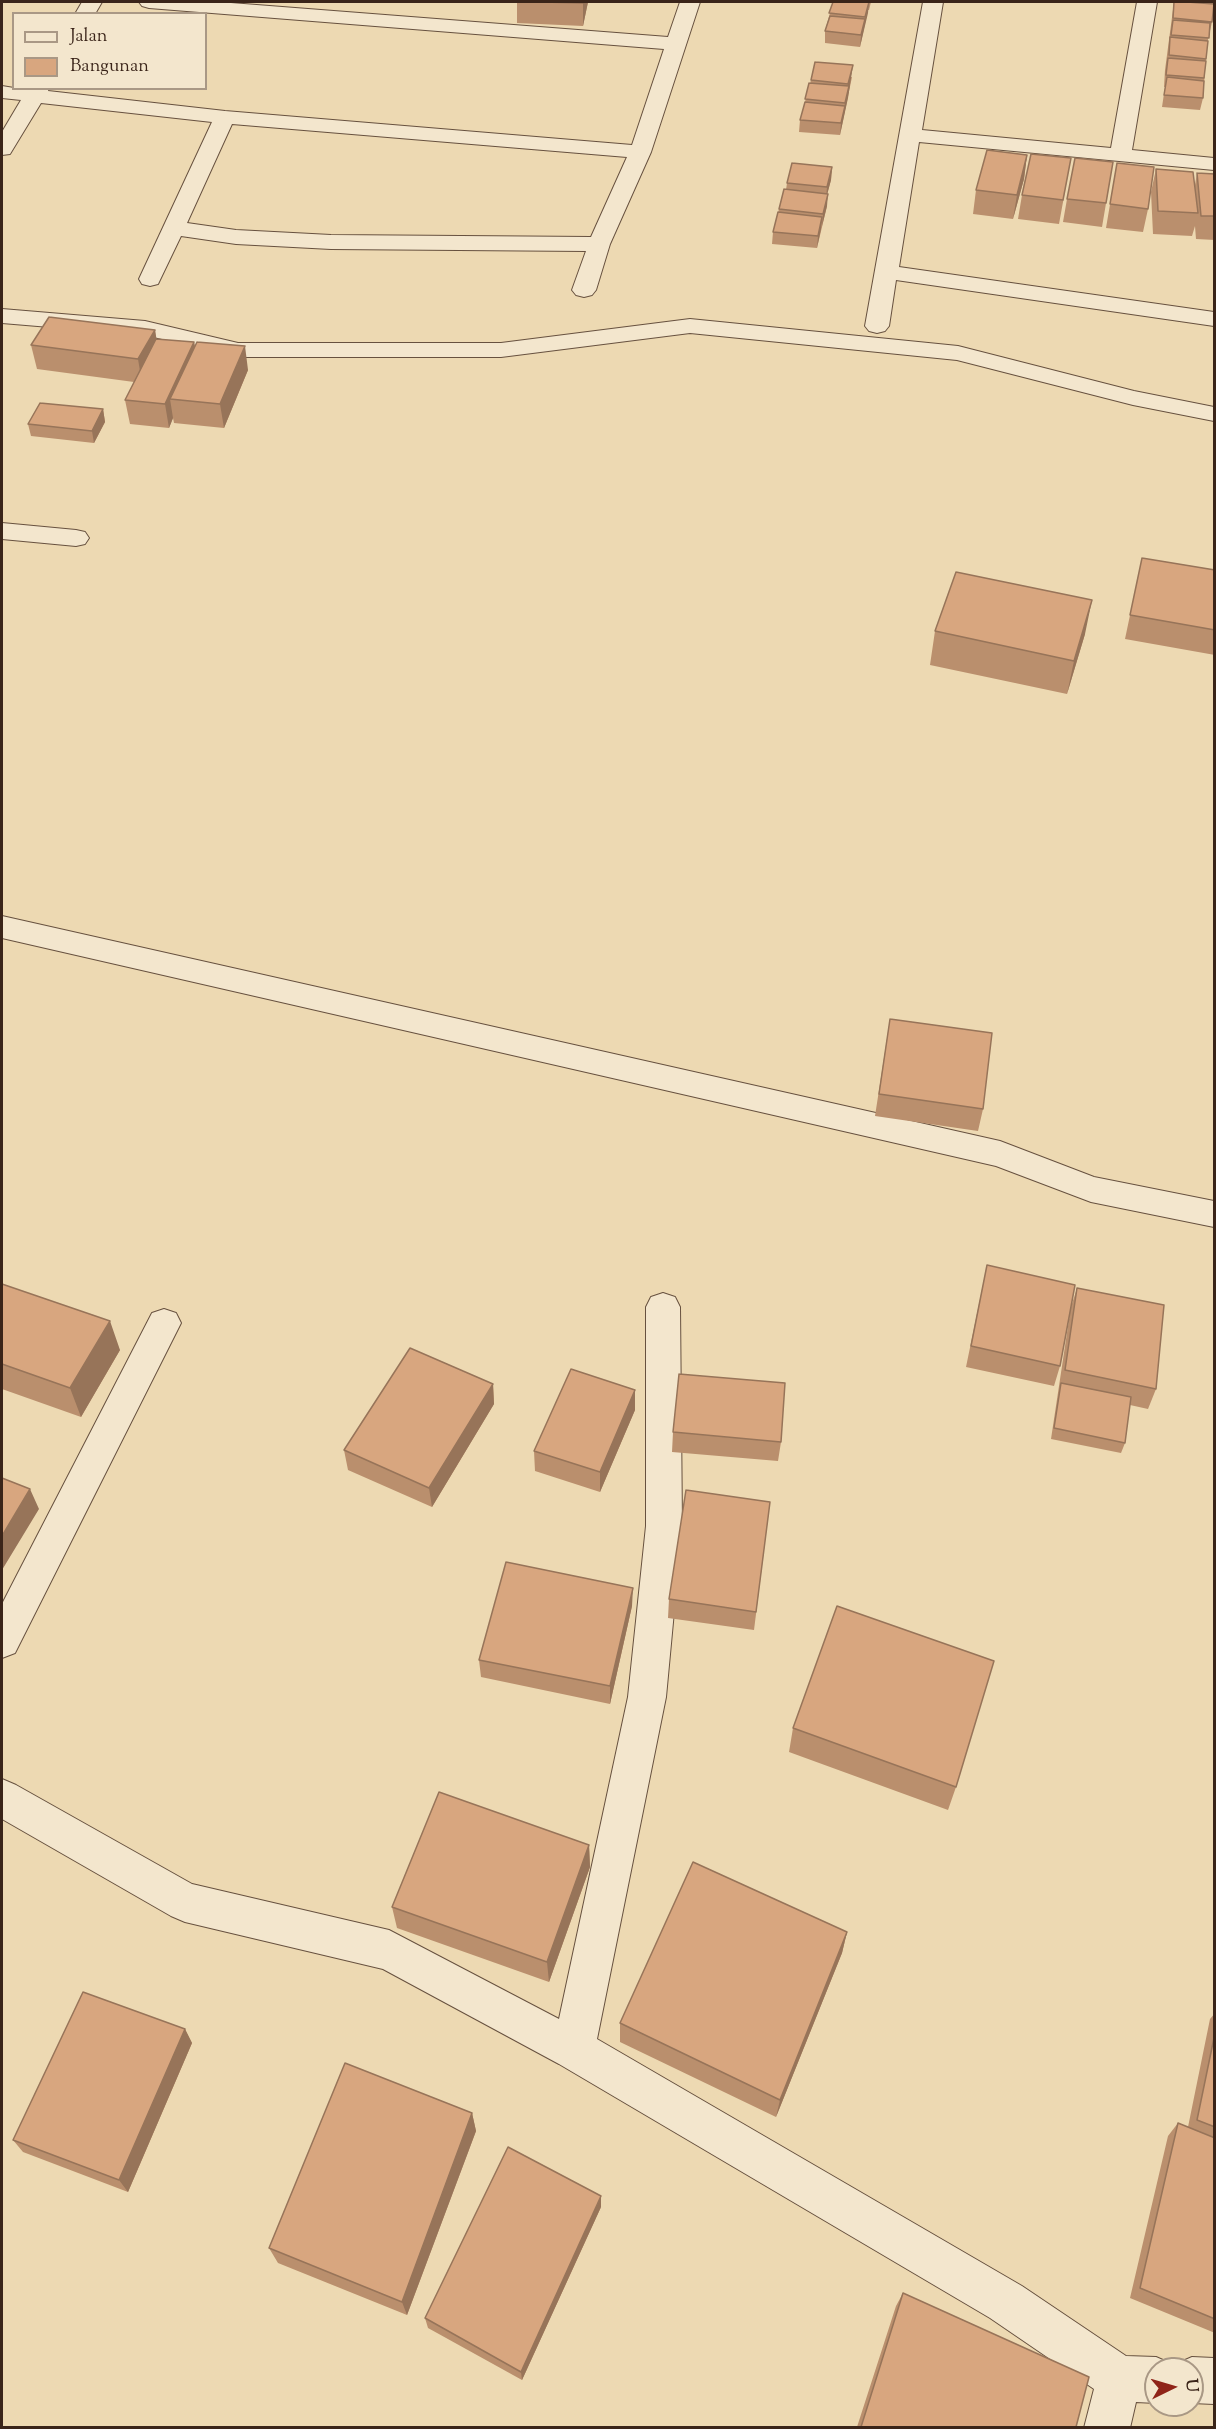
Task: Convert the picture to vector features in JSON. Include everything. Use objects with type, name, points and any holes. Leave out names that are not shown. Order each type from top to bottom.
[{"type":"street","points":[[149,2],[277,6],[470,19],[677,44]]},
{"type":"street","points":[[584,290],[599,244],[640,152],[690,2]]},
{"type":"street","points":[[877,326],[933,2]]},
{"type":"street","points":[[1121,153],[1147,2]]},
{"type":"street","points":[[2,92],[37,91],[225,117],[640,152]]},
{"type":"street","points":[[2,149],[37,91]]},
{"type":"street","points":[[150,279],[225,117]]},
{"type":"street","points":[[910,135],[1121,153],[1215,164]]},
{"type":"street","points":[[172,228],[236,237],[331,242],[599,244]]},
{"type":"street","points":[[886,272],[1215,318]]},
{"type":"street","points":[[2,316],[145,328],[238,350],[501,350],[690,326],[958,353],[1133,398],[1215,414]]},
{"type":"street","points":[[2,531],[76,538]]},
{"type":"street","points":[[2,927],[1000,1154],[1091,1189],[1215,1214]]},
{"type":"street","points":[[574,2049],[647,1697],[664,1526],[663,1307]]},
{"type":"street","points":[[2,1641],[164,1323]]},
{"type":"street","points":[[2,1798],[185,1902],[389,1950],[574,2049],[1138,2379],[1107,2427]]},
{"type":"building","points":[[833,2],[869,2],[865,17],[829,13]]},
{"type":"building","points":[[1174,2],[1214,4],[1212,22],[1173,18]]},
{"type":"building","points":[[830,16],[865,19],[861,35],[825,31]]},
{"type":"building","points":[[1173,20],[1210,23],[1209,38],[1171,35]]},
{"type":"building","points":[[1170,37],[1208,41],[1206,59],[1169,55]]},
{"type":"building","points":[[1168,58],[1206,61],[1204,78],[1166,75]]},
{"type":"building","points":[[815,62],[853,65],[848,84],[811,80]]},
{"type":"building","points":[[1167,77],[1204,81],[1203,98],[1164,95]]},
{"type":"building","points":[[809,83],[849,86],[845,103],[805,99]]},
{"type":"building","points":[[805,102],[845,106],[841,123],[800,120]]},
{"type":"building","points":[[987,150],[1027,155],[1017,195],[976,190]]},
{"type":"building","points":[[1031,154],[1071,158],[1063,200],[1022,195]]},
{"type":"building","points":[[1075,158],[1113,162],[1106,203],[1067,199]]},
{"type":"building","points":[[792,163],[832,167],[827,187],[787,183]]},
{"type":"building","points":[[1117,163],[1154,167],[1148,209],[1110,204]]},
{"type":"building","points":[[1156,169],[1193,172],[1198,213],[1158,211]]},
{"type":"building","points":[[1197,173],[1215,174],[1215,216],[1201,216]]},
{"type":"building","points":[[784,189],[828,194],[823,214],[779,209]]},
{"type":"building","points":[[778,212],[822,217],[818,236],[773,232]]},
{"type":"building","points":[[49,317],[155,330],[138,359],[31,345]]},
{"type":"building","points":[[156,339],[194,342],[165,404],[125,400]]},
{"type":"building","points":[[197,342],[245,346],[220,404],[170,399]]},
{"type":"building","points":[[40,403],[103,409],[92,431],[28,424]]},
{"type":"building","points":[[1142,558],[1215,570],[1215,630],[1130,615]]},
{"type":"building","points":[[956,572],[1092,600],[1074,661],[935,631]]},
{"type":"building","points":[[890,1019],[992,1033],[983,1109],[879,1094]]},
{"type":"building","points":[[987,1265],[1075,1285],[1060,1366],[971,1346]]},
{"type":"building","points":[[2,1284],[110,1321],[70,1388],[2,1364]]},
{"type":"building","points":[[1077,1288],[1164,1305],[1156,1389],[1065,1370]]},
{"type":"building","points":[[410,1348],[493,1384],[429,1488],[344,1450]]},
{"type":"building","points":[[571,1369],[635,1390],[600,1472],[534,1451]]},
{"type":"building","points":[[679,1374],[785,1383],[781,1442],[673,1432]]},
{"type":"building","points":[[1061,1383],[1131,1397],[1125,1443],[1054,1428]]},
{"type":"building","points":[[2,1478],[30,1489],[2,1536]]},
{"type":"building","points":[[686,1490],[770,1502],[756,1612],[669,1599]]},
{"type":"building","points":[[506,1562],[633,1588],[610,1686],[479,1660]]},
{"type":"building","points":[[837,1606],[994,1661],[956,1787],[793,1728]]},
{"type":"building","points":[[439,1792],[589,1845],[547,1962],[392,1907]]},
{"type":"building","points":[[693,1862],[847,1932],[780,2100],[620,2023]]},
{"type":"building","points":[[83,1992],[185,2029],[119,2180],[13,2140]]},
{"type":"building","points":[[1215,2033],[1215,2127],[1197,2120]]},
{"type":"building","points":[[345,2063],[472,2113],[402,2302],[269,2248]]},
{"type":"building","points":[[1178,2123],[1215,2138],[1215,2319],[1140,2288]]},
{"type":"building","points":[[508,2147],[601,2196],[521,2372],[425,2318]]},
{"type":"building","points":[[903,2293],[1089,2377],[1076,2427],[861,2427]]}]
